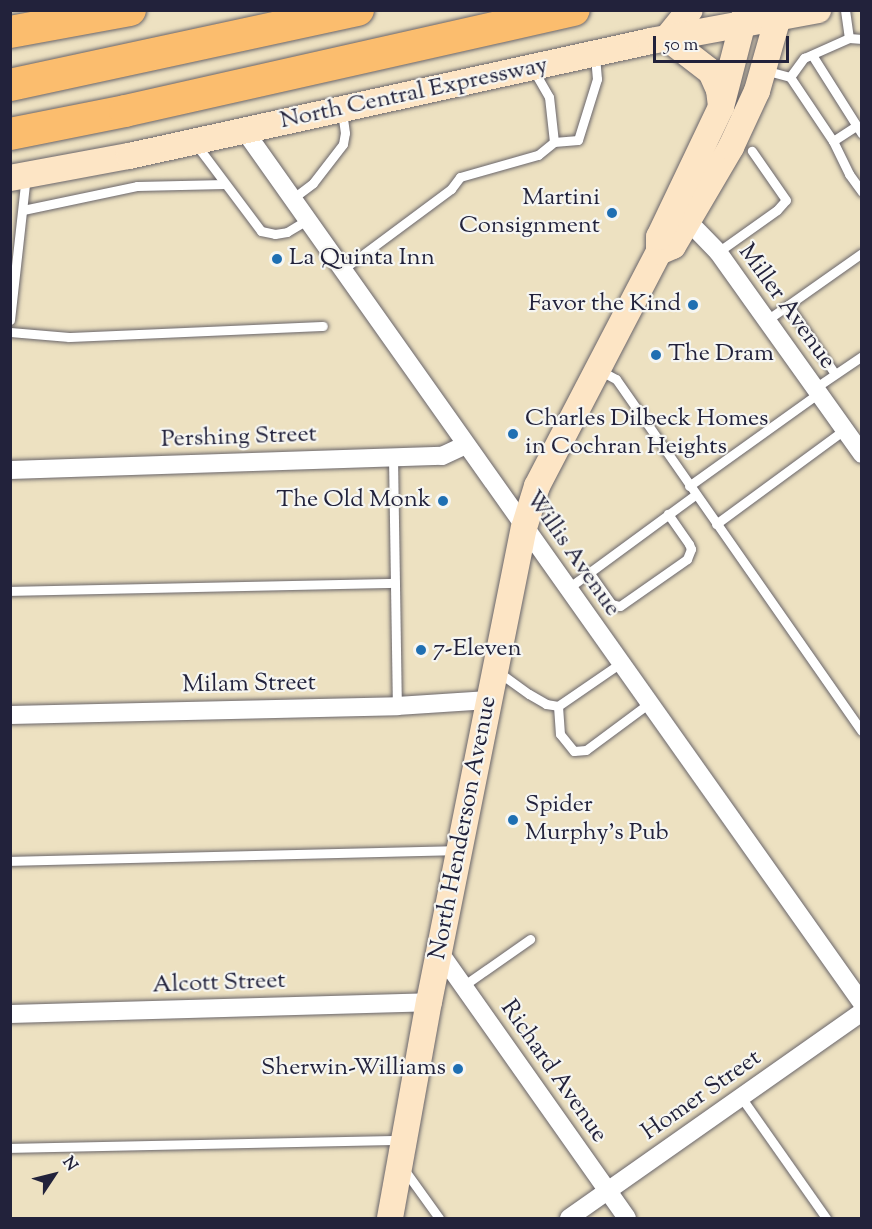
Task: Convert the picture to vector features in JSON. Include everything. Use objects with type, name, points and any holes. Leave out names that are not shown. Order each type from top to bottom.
[{"type":"highway","points":[[10,32],[130,10]]},
{"type":"highway","points":[[10,85],[358,10]]},
{"type":"highway","name":"North Central Expressway","points":[[10,134],[125,111],[574,10]]},
{"type":"street","points":[[690,10],[667,38],[711,72],[719,90],[720,107]]},
{"type":"street","name":"North Central Expressway","points":[[19,177],[533,69],[667,38],[744,17],[818,10]]},
{"type":"street","name":"North Henderson Avenue","points":[[659,252],[673,246],[731,147],[757,91],[779,14]]},
{"type":"street","name":"North Henderson Avenue","points":[[390,1218],[429,1002],[524,528],[537,486],[659,252],[659,237],[720,107],[744,17]]},
{"type":"street","name":"Willis Avenue","points":[[244,130],[861,1003]]},
{"type":"street","name":"Miller Avenue","points":[[688,220],[718,252],[861,454]]},
{"type":"street","name":"Pershing Street","points":[[10,470],[442,456],[452,454],[465,445]]},
{"type":"street","name":"Milam Street","points":[[10,715],[397,706],[489,700]]},
{"type":"street","name":"Richard Avenue","points":[[440,953],[627,1218]]},
{"type":"street","name":"Alcott Street","points":[[10,1014],[429,1002]]},
{"type":"street","name":"Homer Street","points":[[569,1218],[861,1012]]},
{"type":"lane","points":[[845,10],[849,38]]},
{"type":"lane","points":[[790,76],[804,58],[849,38],[861,39]]},
{"type":"lane","points":[[342,270],[452,189],[460,177],[538,155],[554,142],[578,140],[597,79],[595,54]]},
{"type":"lane","points":[[812,55],[859,130],[833,141]]},
{"type":"lane","points":[[533,69],[549,98],[554,142]]},
{"type":"lane","points":[[762,70],[790,76],[833,141],[849,174],[861,192]]},
{"type":"lane","points":[[292,199],[313,183],[343,144],[345,133],[341,110]]},
{"type":"lane","points":[[194,141],[261,231],[275,234],[287,232],[307,220]]},
{"type":"lane","points":[[718,252],[777,210],[786,200],[752,151]]},
{"type":"lane","points":[[10,320],[23,210],[19,177]]},
{"type":"lane","points":[[23,210],[137,186],[225,184]]},
{"type":"lane","points":[[767,320],[861,253]]},
{"type":"lane","points":[[788,305],[835,374]]},
{"type":"lane","points":[[10,332],[69,337],[323,326]]},
{"type":"lane","points":[[689,486],[861,356]]},
{"type":"lane","points":[[598,369],[616,380],[694,495],[861,731]]},
{"type":"lane","points":[[716,524],[844,430]]},
{"type":"lane","points":[[393,457],[397,706]]},
{"type":"lane","points":[[567,589],[694,495]]},
{"type":"lane","points":[[589,572],[611,604],[620,606],[687,559],[691,549],[668,514]]},
{"type":"lane","points":[[10,591],[395,583]]},
{"type":"lane","points":[[495,670],[546,704],[558,706],[620,664]]},
{"type":"lane","points":[[558,706],[560,734],[574,751],[586,750],[648,704]]},
{"type":"lane","points":[[10,861],[459,850]]},
{"type":"lane","points":[[463,986],[530,939]]},
{"type":"lane","points":[[741,1097],[826,1218]]},
{"type":"lane","points":[[10,1148],[402,1152],[440,1218]]},
{"type":"place","name":"Martini Consignment","points":[[612,213]]},
{"type":"place","name":"La Quinta Inn","points":[[277,259]]},
{"type":"place","name":"Favor the Kind","points":[[693,305]]},
{"type":"place","name":"The Dram","points":[[656,355]]},
{"type":"place","name":"Charles Dilbeck Homes in Cochran Heights","points":[[513,434]]},
{"type":"place","name":"The Old Monk","points":[[443,501]]},
{"type":"place","name":"7-Eleven","points":[[421,650]]},
{"type":"place","name":"Spider Murphy's Pub","points":[[513,820]]},
{"type":"place","name":"Sherwin-Williams","points":[[458,1069]]}]
